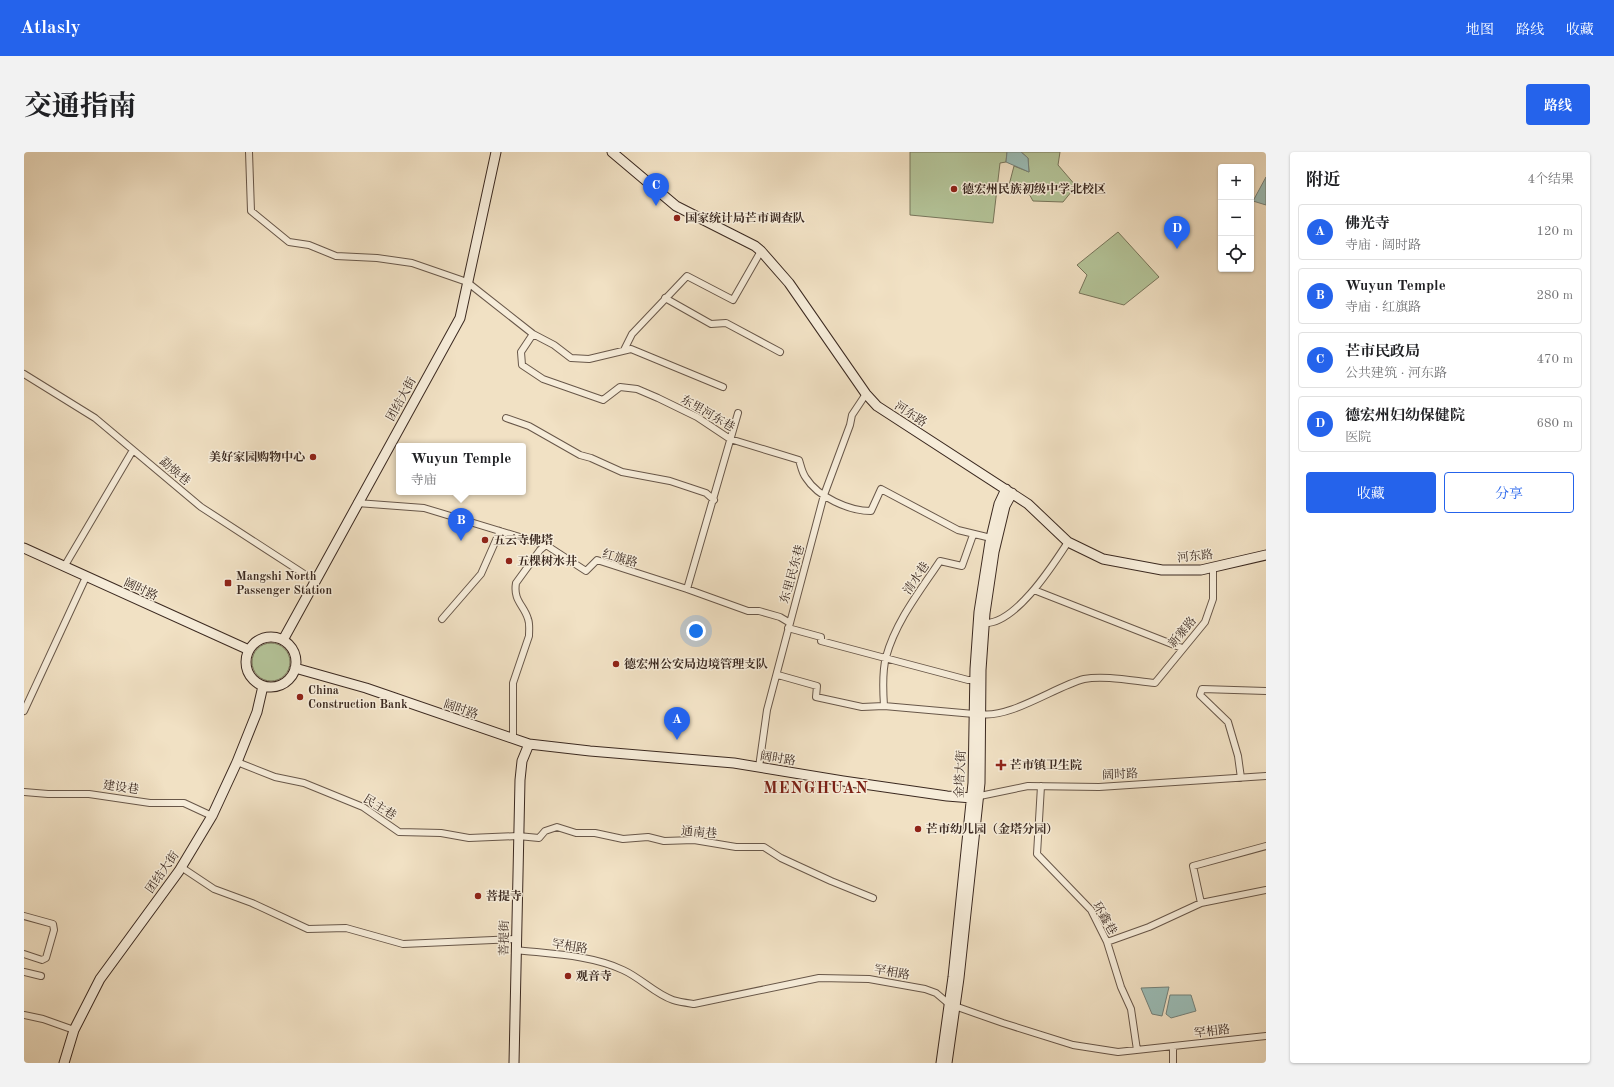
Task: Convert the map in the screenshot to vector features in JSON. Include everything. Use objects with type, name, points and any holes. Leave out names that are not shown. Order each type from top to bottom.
[{"type":"main road","name":"团结大街","points":[[283,640],[460,318],[496,152]]},
{"type":"main road","name":"河东路","points":[[612,152],[676,206],[755,246],[761,251],[789,283],[866,394],[877,406],[1028,504],[1068,542],[1103,559],[1162,570],[1201,570],[1266,555]]},
{"type":"main road","name":"金塔大街","points":[[977,714],[974,680],[979,612],[990,538],[999,504],[1009,491]]},
{"type":"main road","name":"金塔大街","points":[[947,1063],[975,797],[974,771],[984,623],[994,552],[1009,491]]},
{"type":"main road","name":"阔时路","points":[[24,548],[249,650]]},
{"type":"main road","points":[[276,638],[283,640],[294,652],[296,660],[292,676],[282,684],[271,687],[262,686],[249,675],[246,667],[246,658],[249,650],[260,640],[276,638]]},
{"type":"main road","name":"阔时路","points":[[295,668],[366,688],[529,744],[590,751],[734,763],[947,796],[975,797]]},
{"type":"main road","name":"团结大街","points":[[64,1063],[74,1030],[100,979],[181,867],[212,816],[237,762],[257,712],[262,686]]},
{"type":"main road","name":"菩提街","points":[[514,1063],[520,780],[522,761],[529,744]]},
{"type":"main road","name":"金塔大街","points":[[941,1063],[952,1005]]},
{"type":"street","points":[[249,152],[251,210],[289,242],[309,245],[336,256],[377,258],[412,263],[467,282],[534,334],[554,345],[571,358],[589,359],[631,349],[723,387]]},
{"type":"street","points":[[624,350],[632,334],[665,298],[688,276],[733,300],[761,251]]},
{"type":"street","points":[[665,298],[711,324],[726,323],[780,352]]},
{"type":"street","name":"东里河东巷","points":[[534,334],[521,352],[522,365],[543,379],[603,400],[620,387],[637,389],[697,417],[730,439],[799,460],[805,478],[829,500],[859,511],[871,511],[881,489],[940,522],[973,534],[990,538]]},
{"type":"street","name":"勐焕巷","points":[[24,374],[95,418],[201,507],[315,581]]},
{"type":"street","name":"东里民东巷","points":[[759,767],[767,710],[778,675],[789,625],[824,495],[852,415],[866,394]]},
{"type":"street","points":[[687,589],[738,413]]},
{"type":"street","points":[[506,418],[529,426],[580,455],[591,458],[622,472],[670,481],[706,493],[714,500]]},
{"type":"street","points":[[64,567],[133,450]]},
{"type":"street","name":"红旗路","points":[[357,503],[424,508],[546,545],[586,571],[597,560],[687,589],[748,611],[759,611],[780,617],[789,625]]},
{"type":"street","points":[[442,619],[481,574],[500,531]]},
{"type":"street","name":"清水巷","points":[[884,706],[883,687],[886,657],[904,614],[940,561],[962,566],[973,534]]},
{"type":"street","points":[[984,623],[992,624],[1028,598],[1068,542]]},
{"type":"street","points":[[513,739],[513,683],[528,636],[529,627],[528,619],[515,594],[516,583],[540,550],[546,545]]},
{"type":"street","name":"新寨路","points":[[977,714],[987,716],[1010,710],[1084,680],[1097,678],[1155,683],[1182,648],[1206,622],[1213,599],[1213,567]]},
{"type":"street","points":[[24,711],[86,577]]},
{"type":"street","points":[[1034,590],[1182,648]]},
{"type":"street","points":[[789,625],[821,637],[821,640],[968,680],[974,680]]},
{"type":"street","points":[[778,675],[817,686],[816,697],[862,707],[884,706],[977,714]]},
{"type":"street","points":[[1241,778],[1238,756],[1228,722],[1200,695],[1202,689],[1266,691]]},
{"type":"street","name":"民主巷","points":[[237,762],[275,777],[304,783],[363,807],[399,832],[441,833],[469,838],[518,836]]},
{"type":"street","name":"阔时路","points":[[975,797],[1028,786],[1099,787],[1266,776]]},
{"type":"street","name":"环鑫巷","points":[[1041,786],[1037,854],[1091,910],[1107,942],[1121,987],[1131,1009],[1137,1050]]},
{"type":"street","name":"建设巷","points":[[24,792],[48,794],[89,794],[150,802],[184,802],[212,816]]},
{"type":"street","name":"通南巷","points":[[518,836],[539,838],[546,832],[557,827],[576,833],[595,833],[623,838],[648,837],[664,841],[694,840],[736,847],[764,848],[781,858],[831,881],[873,898]]},
{"type":"street","points":[[1201,902],[1193,866],[1266,846]]},
{"type":"street","points":[[181,867],[214,889],[252,903],[308,929],[346,928],[403,944],[516,940]]},
{"type":"street","points":[[1107,942],[1149,927],[1201,902],[1266,890]]},
{"type":"street","points":[[24,916],[53,924],[54,930],[46,958],[42,960],[24,954]]},
{"type":"street","name":"罕相路","points":[[516,950],[560,954],[603,962],[624,970],[674,1001],[694,1004],[819,978],[869,979],[925,989],[936,993],[952,1005],[1003,1023],[1073,1045],[1118,1052],[1266,1036]]},
{"type":"street","points":[[24,972],[41,976]]},
{"type":"street","points":[[24,1015],[43,1019],[74,1030]]},
{"type":"street","points":[[1173,1047],[1173,1063]]},
{"type":"green space","name":"德宏州民族初级中学北校区","points":[[910,152],[1007,152],[1006,162],[1000,163],[993,223],[910,215]]},
{"type":"green space","points":[[1021,152],[1060,152],[1058,165],[1076,186],[1063,202],[1033,201],[1028,192],[1008,189],[1014,166],[1029,172],[1028,158]]},
{"type":"green space","points":[[1118,232],[1159,277],[1124,305],[1079,293],[1087,275],[1077,265]]},
{"type":"green space","points":[[267,643],[275,643],[282,646],[287,651],[290,662],[287,673],[282,678],[275,681],[267,681],[260,678],[255,673],[252,666],[252,658],[255,651],[260,646]]},
{"type":"water","points":[[1007,152],[1021,152],[1028,158],[1029,172],[1006,162]]},
{"type":"water","points":[[1266,177],[1266,205],[1254,201]]},
{"type":"water","points":[[1169,987],[1162,1016],[1152,1014],[1141,988]]},
{"type":"water","points":[[1170,995],[1191,995],[1196,1011],[1171,1018],[1166,1014]]},
{"type":"place","name":"德宏州民族初级中学北校区","points":[[954,189]]},
{"type":"place","name":"芒市民政局","points":[[656,206]]},
{"type":"place","name":"国家统计局芒市调查队","points":[[677,218]]},
{"type":"place","name":"德宏州妇幼保健院","points":[[1177,249]]},
{"type":"place","name":"美好家园购物中心","points":[[313,457]]},
{"type":"place","name":"五云寺佛塔","points":[[485,540]]},
{"type":"place","name":"Wuyun Temple","points":[[461,541]]},
{"type":"place","name":"五棵树水井","points":[[509,561]]},
{"type":"place","name":"Mangshi North Passenger Station","points":[[228,583]]},
{"type":"place","name":"德宏州公安局边境管理支队","points":[[616,664]]},
{"type":"place","name":"China Construction Bank","points":[[300,697]]},
{"type":"place","name":"佛光寺","points":[[677,740]]},
{"type":"place","name":"芒市镇卫生院","points":[[1001,765]]},
{"type":"place","name":"芒市幼儿园（金塔分园）","points":[[918,829]]},
{"type":"place","name":"菩提寺","points":[[478,896]]},
{"type":"place","name":"观音寺","points":[[568,976]]},
{"type":"district","name":"MENGHUAN","points":[[816,787]]}]
